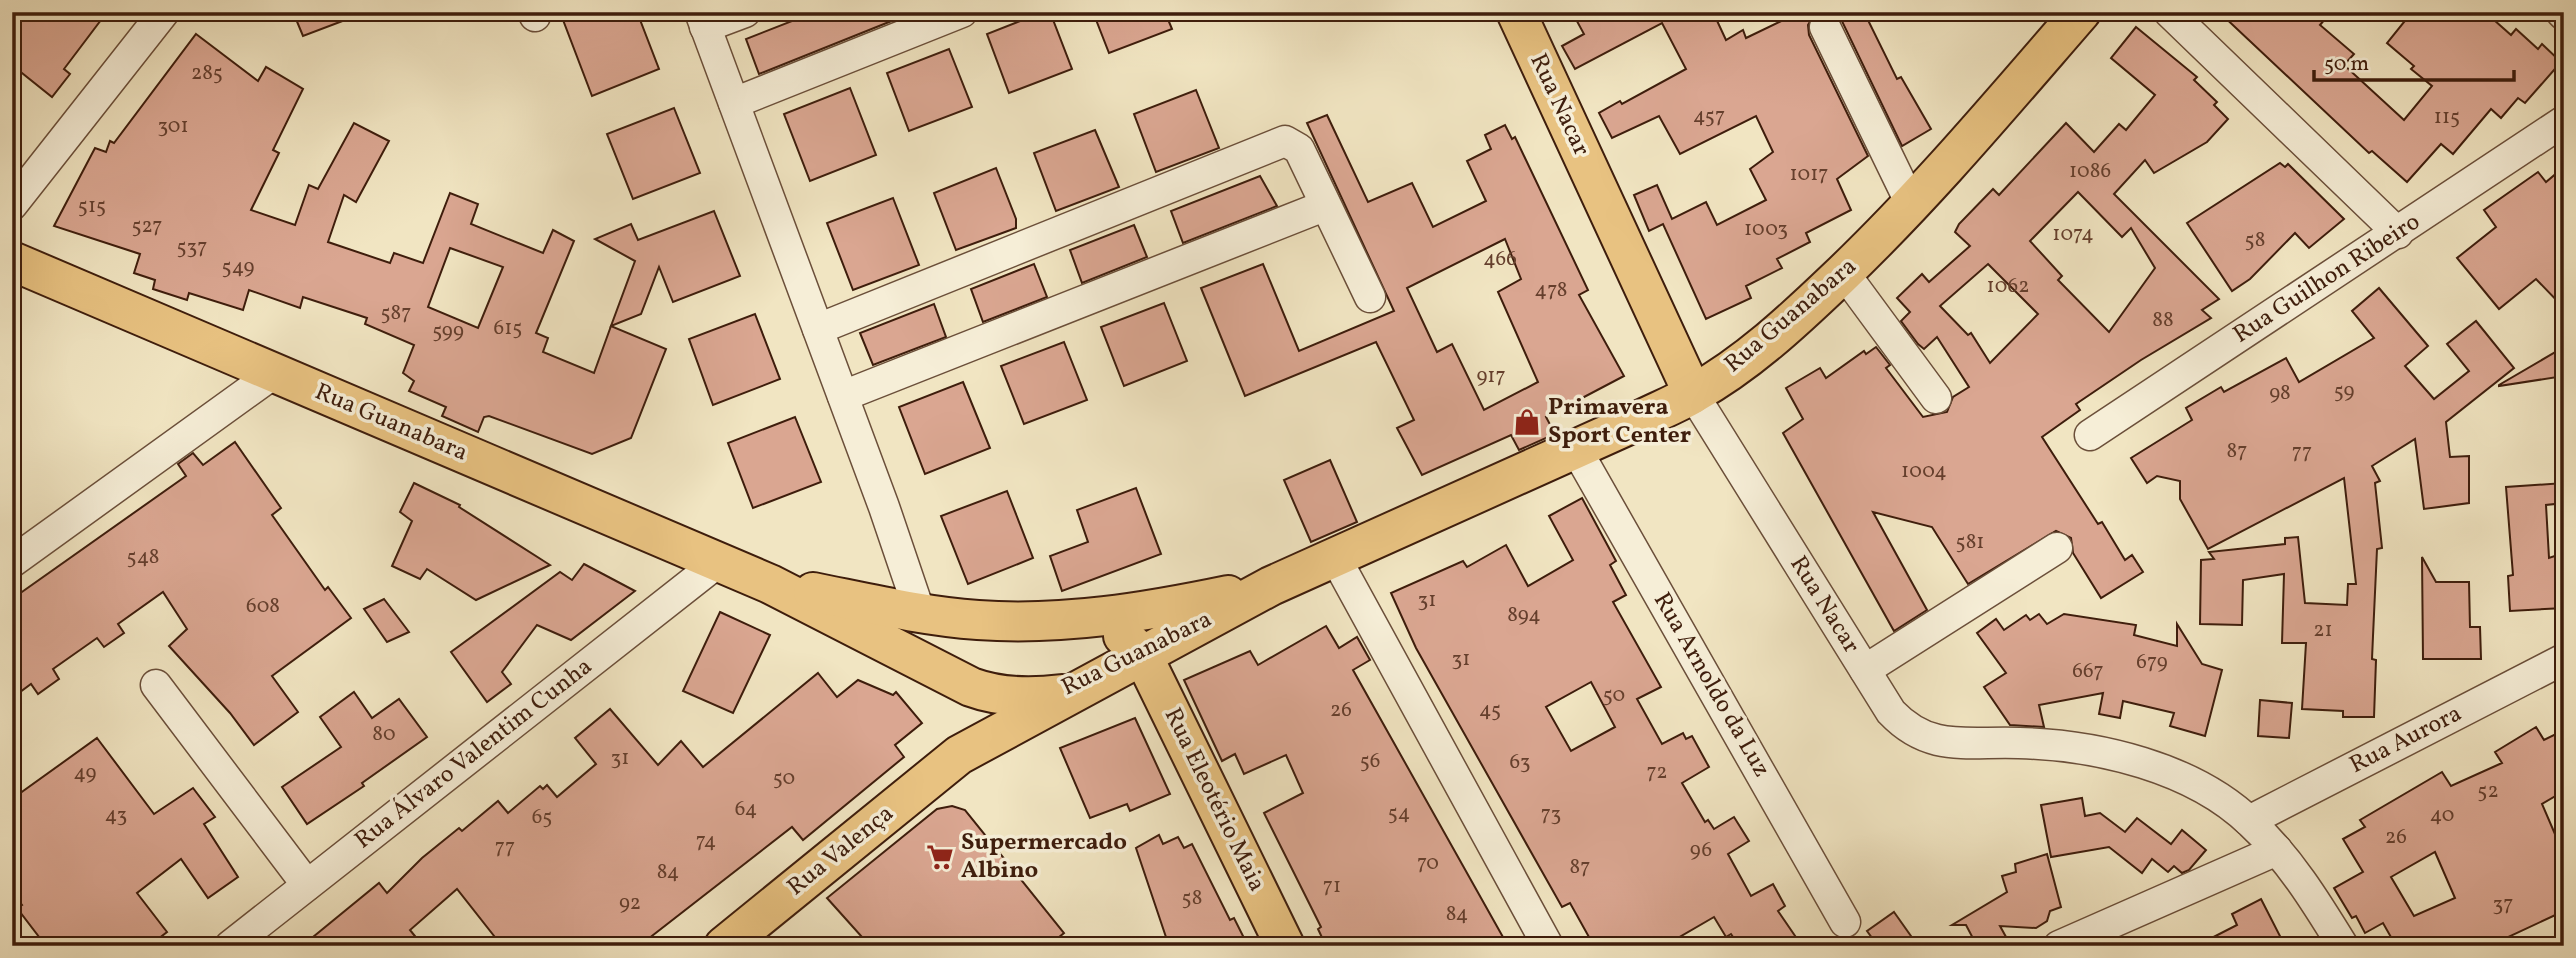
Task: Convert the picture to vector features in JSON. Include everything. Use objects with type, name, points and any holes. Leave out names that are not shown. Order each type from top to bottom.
[{"type":"main road","name":"Rua Nacar","points":[[1516,12],[1693,394]]},
{"type":"main road","name":"Rua Guanabara","points":[[12,261],[770,584],[971,687],[986,692],[1025,697],[1084,685],[1271,586],[1693,394],[1757,350],[1844,273],[1912,206],[2081,12]]},
{"type":"main road","name":"Rua Guanabara","points":[[770,584],[920,613],[980,620],[1088,619],[1271,586]]},
{"type":"main road","points":[[920,613],[971,687]]},
{"type":"main road","points":[[1088,619],[1131,640],[1142,654]]},
{"type":"main road","points":[[1084,685],[1107,652],[1103,640],[1088,619]]},
{"type":"main road","points":[[959,755],[967,725],[971,687],[961,670],[959,655],[965,635],[980,620]]},
{"type":"main road","name":"Rua Eleotério Maia","points":[[1142,654],[1285,946]]},
{"type":"main road","name":"Rua Valença","points":[[724,946],[959,755],[1084,685]]},
{"type":"street","points":[[12,205],[164,12]]},
{"type":"street","points":[[745,12],[702,20],[843,396],[920,613]]},
{"type":"street","points":[[734,103],[962,12]]},
{"type":"street","points":[[2169,12],[2398,233]]},
{"type":"street","points":[[1825,27],[1912,206]]},
{"type":"street","name":"Rua Guilhon Ribeiro","points":[[2090,435],[2564,121]]},
{"type":"street","points":[[818,329],[1285,141],[1299,149],[1370,298]]},
{"type":"street","points":[[843,396],[1324,206]]},
{"type":"street","points":[[1844,273],[1936,398]]},
{"type":"street","points":[[12,562],[274,373]]},
{"type":"street","name":"Rua Nacar","points":[[1693,394],[1891,712],[1907,729],[1925,738],[1946,743],[2048,745],[2115,756],[2183,780],[2210,793],[2249,821],[2277,850],[2314,899],[2343,946]]},
{"type":"street","name":"Rua Arnoldo da Luz","points":[[1576,449],[1845,922]]},
{"type":"street","points":[[1865,670],[2057,548]]},
{"type":"street","points":[[1335,558],[1548,946]]},
{"type":"street","name":"Rua Álvaro Valentim Cunha","points":[[230,946],[717,563]]},
{"type":"street","name":"Rua Aurora","points":[[2249,821],[2564,659]]},
{"type":"street","points":[[156,685],[307,885]]},
{"type":"street","points":[[2060,946],[2277,850]]},
{"type":"building","points":[[12,12],[107,12],[64,69],[70,74],[52,97],[12,65]]},
{"type":"building","points":[[293,12],[361,12],[361,14],[303,36]]},
{"type":"building","points":[[560,12],[637,12],[659,69],[592,96]]},
{"type":"building","points":[[815,12],[914,12],[759,74],[746,39]]},
{"type":"building","points":[[1043,12],[1050,12],[1072,69],[1009,93],[987,34]]},
{"type":"building","points":[[1093,12],[1165,12],[1172,29],[1109,53]]},
{"type":"building","points":[[1572,12],[1713,12],[1726,40],[1743,30],[1746,38],[1800,12],[1816,12],[1808,25],[1809,35],[1868,156],[1837,179],[1851,210],[1806,233],[1810,242],[1777,259],[1782,268],[1746,286],[1751,298],[1706,319],[1663,224],[1649,231],[1634,195],[1657,185],[1672,219],[1706,202],[1717,225],[1766,200],[1750,169],[1773,152],[1756,116],[1680,154],[1659,116],[1612,138],[1599,113],[1620,101],[1622,104],[1686,69],[1662,23],[1575,69],[1562,46],[1584,34]]},
{"type":"building","points":[[1834,12],[1864,12],[1897,79],[1901,77],[1931,129],[1902,146],[1841,19]]},
{"type":"building","points":[[2219,12],[2331,12],[2320,25],[2354,54],[2344,65],[2404,120],[2432,86],[2411,69],[2414,66],[2387,43],[2412,12],[2485,12],[2511,35],[2516,29],[2538,49],[2542,44],[2561,62],[2525,103],[2518,98],[2501,118],[2491,109],[2453,154],[2441,144],[2407,182],[2372,151],[2369,153]]},
{"type":"building","points":[[2136,27],[2197,77],[2194,80],[2217,102],[2214,105],[2228,119],[2207,142],[2154,173],[2145,160],[2114,194],[2219,299],[2202,310],[2211,318],[2141,360],[2076,404],[2080,410],[2042,437],[2098,524],[2102,522],[2125,560],[2132,555],[2143,572],[2101,598],[2073,553],[2071,538],[2056,531],[1968,584],[1932,527],[1873,512],[1927,610],[1894,631],[1783,433],[1803,419],[1786,388],[1820,368],[1826,378],[1864,351],[1866,354],[1876,347],[1890,365],[1886,368],[1923,417],[1947,412],[1953,397],[1969,387],[1937,337],[1924,349],[1918,344],[1901,321],[1910,312],[1897,298],[1922,274],[1929,282],[1970,246],[1955,232],[1959,224],[1993,189],[1999,195],[2066,123],[2094,152],[2119,124],[2126,130],[2155,95],[2111,58]],"holes":[[[2078,192],[2122,237],[2131,228],[2155,268],[2109,332],[2058,280],[2062,276],[2030,241]],[[1988,264],[2038,314],[1990,363],[1971,333],[1968,335],[1940,306]]]},
{"type":"building","points":[[196,34],[258,81],[266,67],[303,89],[273,150],[279,153],[251,210],[295,225],[309,185],[318,189],[354,123],[389,141],[356,202],[344,195],[328,242],[390,263],[394,253],[423,263],[450,193],[478,204],[471,224],[543,253],[553,230],[574,241],[536,333],[548,338],[543,352],[594,373],[611,326],[666,349],[631,438],[592,454],[489,416],[484,417],[478,432],[442,416],[446,407],[409,391],[414,381],[403,373],[414,345],[365,324],[367,318],[303,297],[300,308],[249,290],[243,310],[189,293],[187,300],[153,289],[155,280],[134,273],[140,254],[54,226],[95,148],[106,152],[110,141],[114,143]],"holes":[[[450,248],[503,267],[478,328],[428,307]]]},
{"type":"building","points":[[949,49],[972,107],[909,131],[887,73]]},
{"type":"building","points":[[850,88],[876,155],[810,181],[784,114]]},
{"type":"building","points":[[1196,90],[1219,148],[1156,172],[1134,114]]},
{"type":"building","points":[[674,108],[700,173],[633,199],[607,134]]},
{"type":"building","points":[[1327,115],[1368,202],[1412,183],[1433,227],[1486,201],[1467,161],[1491,149],[1485,135],[1505,125],[1512,139],[1515,137],[1588,290],[1579,295],[1624,376],[1546,417],[1555,434],[1519,450],[1511,435],[1422,475],[1397,428],[1414,420],[1376,342],[1245,396],[1201,288],[1263,264],[1299,351],[1394,311],[1307,123]],"holes":[[[1505,239],[1521,279],[1498,292],[1538,382],[1484,410],[1452,344],[1437,352],[1407,288]]]},
{"type":"building","points":[[1095,130],[1119,187],[1056,211],[1034,153]]},
{"type":"building","points":[[2280,163],[2285,167],[2288,164],[2344,219],[2309,248],[2295,233],[2250,279],[2232,291],[2187,223]]},
{"type":"building","points":[[2564,167],[2564,308],[2536,279],[2499,309],[2457,258],[2496,227],[2484,210],[2538,172],[2546,182]]},
{"type":"building","points":[[996,168],[1016,219],[1016,228],[956,250],[934,193]]},
{"type":"building","points":[[1260,176],[1277,206],[1183,243],[1171,211]]},
{"type":"building","points":[[893,198],[919,265],[853,290],[827,223]]},
{"type":"building","points":[[714,211],[740,276],[673,302],[659,267],[641,314],[611,326],[635,261],[595,239],[631,224],[638,240]]},
{"type":"building","points":[[1134,225],[1147,257],[1082,283],[1070,250]]},
{"type":"building","points":[[1034,264],[1047,297],[983,322],[971,289]]},
{"type":"building","points":[[2379,288],[2428,346],[2405,366],[2434,399],[2469,371],[2447,344],[2476,321],[2514,368],[2446,422],[2450,457],[2469,456],[2469,503],[2424,509],[2415,439],[2372,466],[2380,481],[2375,483],[2382,548],[2377,549],[2372,659],[2376,660],[2374,717],[2343,717],[2343,711],[2302,709],[2306,643],[2282,643],[2284,574],[2243,580],[2242,625],[2200,624],[2201,560],[2214,559],[2209,552],[2285,544],[2285,538],[2298,537],[2305,603],[2347,605],[2348,584],[2356,584],[2344,478],[2208,549],[2180,499],[2180,481],[2157,476],[2147,483],[2131,458],[2192,420],[2186,408],[2221,387],[2224,392],[2286,358],[2299,382],[2374,338],[2352,311]]},
{"type":"building","points":[[1164,303],[1187,361],[1124,386],[1101,327]]},
{"type":"building","points":[[934,304],[946,337],[873,365],[860,333]]},
{"type":"building","points":[[755,314],[780,379],[713,405],[689,339]]},
{"type":"building","points":[[1064,342],[1087,400],[1024,424],[1001,366]]},
{"type":"building","points":[[2564,347],[2564,376],[2499,386],[2499,385]]},
{"type":"building","points":[[963,382],[990,448],[925,474],[899,407]]},
{"type":"building","points":[[795,417],[821,482],[753,508],[728,443]]},
{"type":"building","points":[[235,442],[281,508],[272,515],[325,590],[328,587],[351,618],[272,676],[298,712],[254,745],[230,713],[169,646],[187,629],[163,592],[118,624],[124,633],[104,647],[97,638],[53,669],[59,679],[38,694],[31,684],[12,698],[12,599],[186,476],[178,464],[193,453],[203,465]]},
{"type":"building","points":[[1330,460],[1357,522],[1311,542],[1284,480]]},
{"type":"building","points":[[414,483],[460,505],[459,507],[550,565],[476,600],[427,569],[420,579],[392,566],[412,521],[400,512]]},
{"type":"building","points":[[2564,483],[2564,503],[2546,505],[2549,558],[2564,553],[2564,608],[2510,611],[2508,576],[2513,575],[2506,487]]},
{"type":"building","points":[[1136,488],[1161,554],[1062,591],[1050,556],[1088,542],[1077,510]]},
{"type":"building","points":[[1007,491],[1033,558],[968,584],[941,516]]},
{"type":"building","points":[[1582,498],[1616,561],[1610,565],[1626,595],[1613,602],[1661,687],[1637,699],[1662,744],[1683,733],[1686,739],[1692,736],[1709,767],[1682,783],[1705,822],[1708,820],[1714,829],[1734,817],[1749,841],[1728,854],[1751,896],[1773,884],[1785,906],[1778,911],[1802,946],[1739,946],[1731,934],[1726,937],[1714,917],[1678,938],[1682,946],[1594,946],[1570,903],[1562,907],[1416,648],[1391,593],[1463,561],[1467,567],[1506,545],[1528,586],[1573,560],[1549,516]],"holes":[[[1591,682],[1615,727],[1571,751],[1546,707]]]},
{"type":"building","points":[[2422,557],[2436,582],[2469,582],[2470,627],[2480,627],[2481,659],[2423,659]]},
{"type":"building","points":[[584,564],[635,591],[571,640],[537,625],[502,672],[511,684],[487,702],[451,652],[560,572],[572,580]]},
{"type":"building","points":[[384,599],[409,632],[387,642],[364,609]]},
{"type":"building","points":[[720,612],[770,635],[733,713],[683,691]]},
{"type":"building","points":[[2039,614],[2047,624],[2064,614],[2136,625],[2134,635],[2177,646],[2177,624],[2202,664],[2222,670],[2205,736],[2170,726],[2174,713],[2123,701],[2120,718],[2099,714],[2103,693],[2039,705],[2044,727],[2010,725],[1984,687],[2006,673],[1977,633],[1996,619],[2004,630],[2026,615],[2030,620]]},
{"type":"building","points":[[1326,626],[1339,648],[1357,637],[1370,660],[1353,670],[1508,946],[1326,946],[1318,929],[1321,927],[1264,813],[1303,793],[1286,755],[1244,774],[1235,754],[1222,761],[1184,680],[1250,651],[1258,665]]},
{"type":"building","points":[[818,673],[837,697],[858,680],[893,695],[896,692],[922,723],[895,745],[904,757],[803,840],[792,827],[639,946],[502,946],[457,889],[410,930],[423,946],[302,946],[379,883],[387,893],[422,858],[459,828],[462,831],[498,801],[508,813],[540,786],[543,789],[547,785],[557,797],[596,764],[575,738],[610,709],[658,765],[681,741],[703,767]]},
{"type":"building","points":[[354,692],[372,718],[399,699],[427,737],[362,783],[364,786],[307,824],[282,787],[341,747],[320,717]]},
{"type":"building","points":[[2260,700],[2292,703],[2289,738],[2258,736]]},
{"type":"building","points":[[1135,718],[1170,794],[1130,811],[1127,804],[1090,818],[1060,748]]},
{"type":"building","points":[[2536,727],[2544,740],[2564,730],[2564,791],[2542,804],[2564,855],[2564,911],[2489,946],[2396,946],[2383,923],[2365,933],[2356,916],[2352,918],[2334,888],[2363,872],[2343,839],[2365,827],[2360,820],[2442,772],[2451,786],[2502,763],[2495,752]],"holes":[[[2435,852],[2455,898],[2414,916],[2391,877]]]},
{"type":"building","points":[[97,738],[154,814],[193,788],[215,817],[204,824],[238,877],[208,898],[181,859],[137,893],[167,932],[149,946],[46,946],[17,908],[22,905],[12,892],[12,799]]},
{"type":"building","points":[[2082,798],[2085,816],[2100,813],[2125,832],[2137,818],[2171,844],[2182,830],[2206,850],[2189,870],[2182,873],[2174,866],[2168,872],[2152,859],[2142,873],[2109,847],[2051,857],[2041,805]]},
{"type":"building","name":"Supermercado Albino","points":[[952,806],[965,810],[1064,933],[1048,946],[870,946],[827,898],[937,809]]},
{"type":"building","points":[[1159,835],[1163,844],[1178,837],[1184,848],[1192,844],[1230,920],[1234,918],[1248,946],[1169,946],[1136,848]]},
{"type":"building","points":[[2047,854],[2061,907],[2050,911],[2047,921],[2036,928],[2000,926],[2011,946],[1977,946],[1966,925],[1952,925],[2007,892],[2002,876],[2016,872],[2015,864]]},
{"type":"building","points":[[2261,899],[2282,940],[2271,946],[2196,946],[2237,925],[2232,914]]},
{"type":"building","points":[[1894,912],[1918,946],[1878,946],[1867,931]]},
{"type":"place","name":"Primavera Sport Center","points":[[1527,422]]},
{"type":"place","name":"Supermercado Albino","points":[[940,857]]}]
